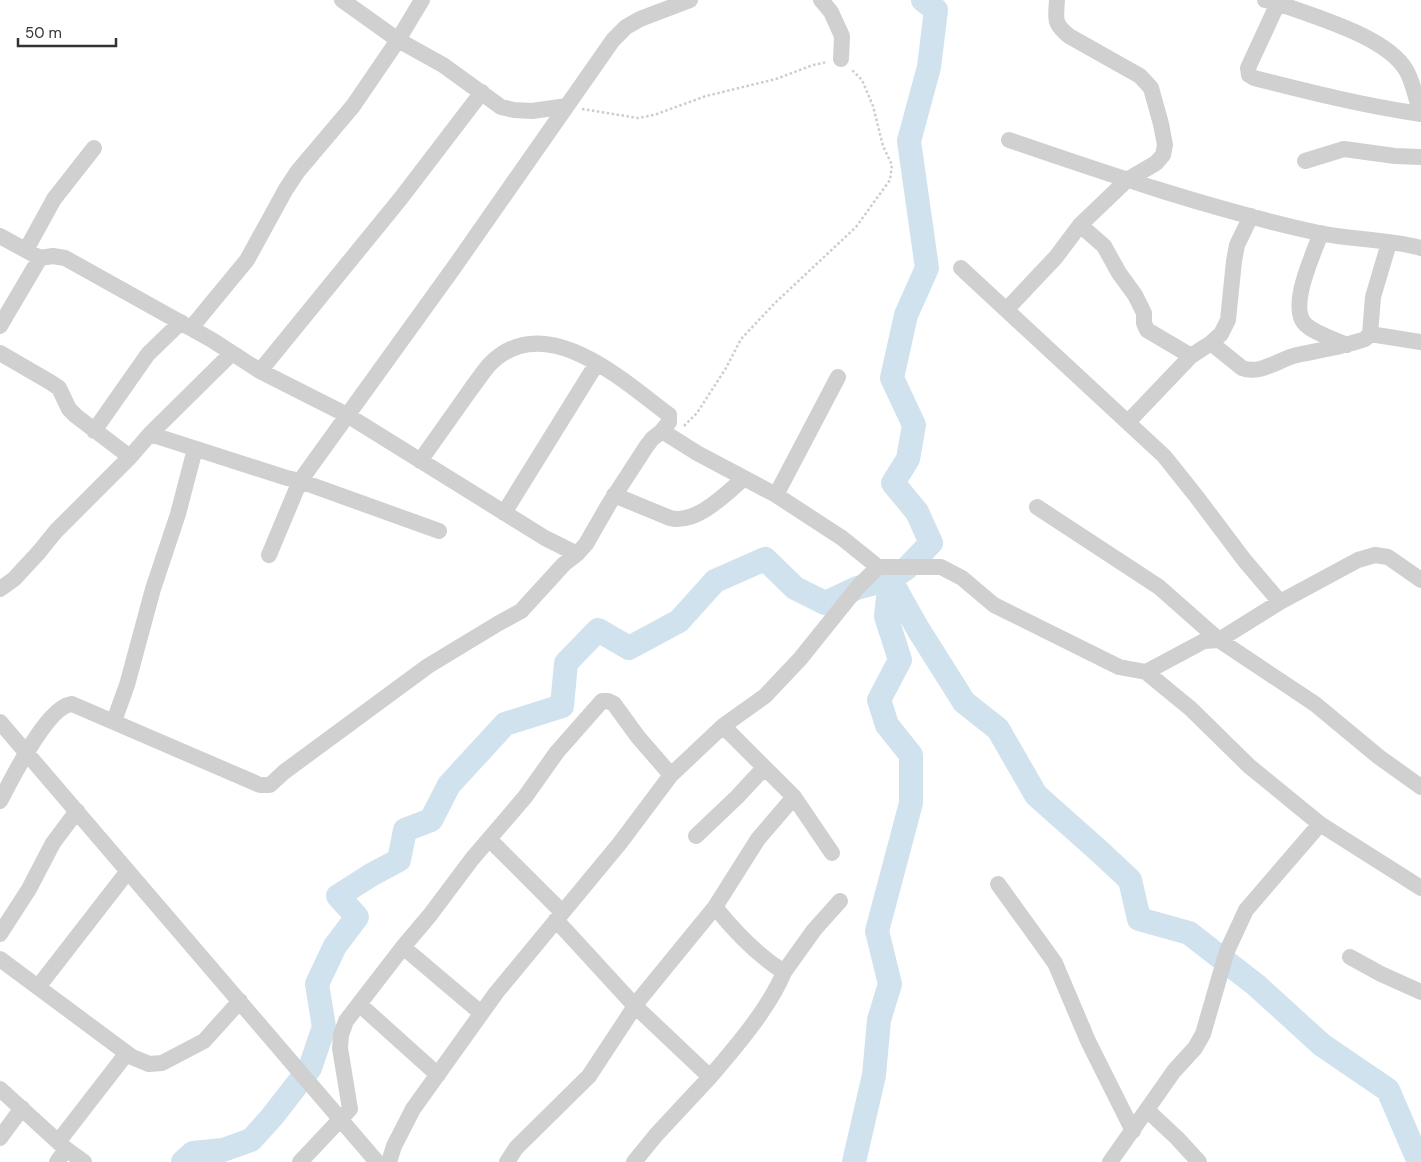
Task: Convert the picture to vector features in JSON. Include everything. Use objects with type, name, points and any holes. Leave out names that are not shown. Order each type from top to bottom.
[{"type":"street","points":[[342,0],[398,40],[443,65],[501,107],[532,111],[567,106]]},
{"type":"street","points":[[94,431],[148,354],[186,325],[248,260],[286,189],[298,171],[353,106],[398,40],[422,0]]},
{"type":"street","points":[[269,556],[300,481],[455,266],[613,40],[626,27],[640,19],[690,0]]},
{"type":"street","points":[[821,0],[832,12],[842,36],[841,60]]},
{"type":"street","points":[[1007,310],[1051,263],[1080,225],[1127,180],[1156,163],[1163,155],[1165,145],[1151,88],[1140,76],[1069,36],[1059,28],[1056,19],[1057,0]]},
{"type":"street","points":[[1272,2],[1365,36],[1392,54],[1406,70],[1421,114],[1390,110],[1254,78],[1249,75],[1248,68],[1272,2]]},
{"type":"street","points":[[260,371],[401,198],[482,92]]},
{"type":"street","points":[[1009,140],[1127,180],[1251,216],[1321,233],[1421,248]]},
{"type":"street","points":[[26,250],[54,199],[94,148]]},
{"type":"street","points":[[1305,161],[1344,149],[1395,156],[1421,157]]},
{"type":"street","points":[[1128,422],[1191,356],[1221,334],[1228,320],[1237,245],[1251,216]]},
{"type":"street","points":[[1080,225],[1104,246],[1119,273],[1136,295],[1144,313],[1144,323],[1147,330],[1191,356]]},
{"type":"street","points":[[1321,233],[1299,300],[1300,318],[1306,324],[1347,345]]},
{"type":"street","points":[[0,236],[40,258],[53,256],[65,258],[186,325],[260,371],[347,415],[562,548],[577,554]]},
{"type":"street","points":[[1211,343],[1234,362],[1246,369],[1258,369],[1296,355],[1320,352],[1365,339],[1370,334],[1373,297],[1389,243]]},
{"type":"street","points":[[0,326],[40,258]]},
{"type":"street","points":[[961,268],[1164,456],[1245,561],[1280,602]]},
{"type":"street","points":[[1370,334],[1421,342]]},
{"type":"street","points":[[420,461],[490,364],[510,350],[526,344],[545,344],[573,350],[597,363],[669,415],[670,422],[667,434]]},
{"type":"street","points":[[0,353],[59,388],[69,409],[94,431],[130,457]]},
{"type":"street","points":[[0,590],[14,579],[56,530],[130,457],[150,434],[232,354]]},
{"type":"street","points":[[504,512],[597,363]]},
{"type":"street","points":[[776,495],[838,376]]},
{"type":"street","points":[[150,434],[300,481],[439,531]]},
{"type":"street","points":[[0,801],[26,753],[47,723],[66,705],[79,706],[260,785],[270,784],[428,666],[521,611],[564,564],[586,544],[614,495],[652,439],[667,434],[776,495],[842,538],[878,567],[941,567],[962,578],[1002,610],[1119,667],[1146,672],[1191,709],[1249,766],[1320,824],[1421,888]]},
{"type":"street","points":[[114,721],[127,685],[154,589],[178,514],[195,449]]},
{"type":"street","points":[[614,495],[670,518],[680,519],[697,514],[716,503],[744,478]]},
{"type":"street","points":[[1037,507],[1159,587],[1219,640],[1315,704],[1379,757],[1421,787]]},
{"type":"street","points":[[1146,672],[1204,641],[1219,640],[1280,602],[1341,568],[1375,554],[1388,557],[1421,580]]},
{"type":"street","points":[[389,1162],[394,1146],[412,1109],[481,1013],[620,842],[671,775],[723,726],[765,696],[800,659],[857,588],[878,567]]},
{"type":"street","points":[[300,1162],[351,1106],[340,1048],[341,1035],[346,1020],[472,859],[525,797],[557,752],[602,701],[614,704],[638,737],[671,775]]},
{"type":"street","points":[[0,722],[377,1162]]},
{"type":"street","points":[[723,726],[794,797],[832,853]]},
{"type":"street","points":[[696,836],[764,768]]},
{"type":"street","points":[[506,1162],[516,1148],[589,1076],[635,1006],[715,907],[758,839],[794,797]]},
{"type":"street","points":[[0,934],[29,889],[53,843],[77,812]]},
{"type":"street","points":[[1110,1162],[1174,1071],[1195,1048],[1203,1034],[1228,951],[1246,910],[1320,824]]},
{"type":"street","points":[[489,839],[559,916],[635,1006],[710,1077]]},
{"type":"street","points":[[38,987],[128,871]]},
{"type":"street","points":[[998,884],[1056,963],[1088,1041],[1133,1131]]},
{"type":"street","points":[[634,1162],[656,1135],[725,1061],[773,995],[784,972],[814,930],[840,901]]},
{"type":"street","points":[[715,907],[755,951],[784,972]]},
{"type":"street","points":[[403,946],[481,1013]]},
{"type":"street","points":[[1350,957],[1381,974],[1421,992]]},
{"type":"street","points":[[0,959],[127,1053],[141,1062],[149,1064],[162,1063],[204,1040],[240,1001]]},
{"type":"street","points":[[359,1004],[438,1075]]},
{"type":"street","points":[[61,1151],[127,1053]]},
{"type":"street","points":[[0,1089],[22,1108],[61,1151],[84,1162]]},
{"type":"street","points":[[0,1138],[22,1108]]},
{"type":"street","points":[[1147,1110],[1199,1162]]},
{"type":"path","points":[[567,106],[638,118],[654,116],[706,96],[776,79],[812,65],[841,60],[862,80],[873,106],[883,146],[892,166],[890,180],[856,227],[775,303],[741,339],[726,368],[697,413],[667,434]]},
{"type":"waterway","points":[[183,1162],[193,1153],[223,1150],[251,1140],[271,1118],[310,1068],[324,1027],[317,984],[335,946],[357,917],[338,896],[399,860],[405,830],[431,820],[449,785],[505,724],[562,706],[566,663],[598,630],[629,648],[679,621],[715,581],[765,559],[795,588],[825,603],[857,588],[890,579],[907,568],[931,543],[917,512],[893,483],[908,459],[914,425],[892,378],[906,315],[927,268],[909,141],[929,67],[936,10],[923,0]]},
{"type":"waterway","points":[[890,579],[918,629],[964,702],[998,729],[1036,795],[1130,880],[1139,919],[1189,933],[1256,985],[1322,1045],[1388,1090],[1419,1162]]},
{"type":"waterway","points":[[854,1162],[874,1075],[879,1020],[890,984],[877,931],[911,803],[911,755],[887,725],[879,700],[900,660],[886,616],[890,579]]}]
